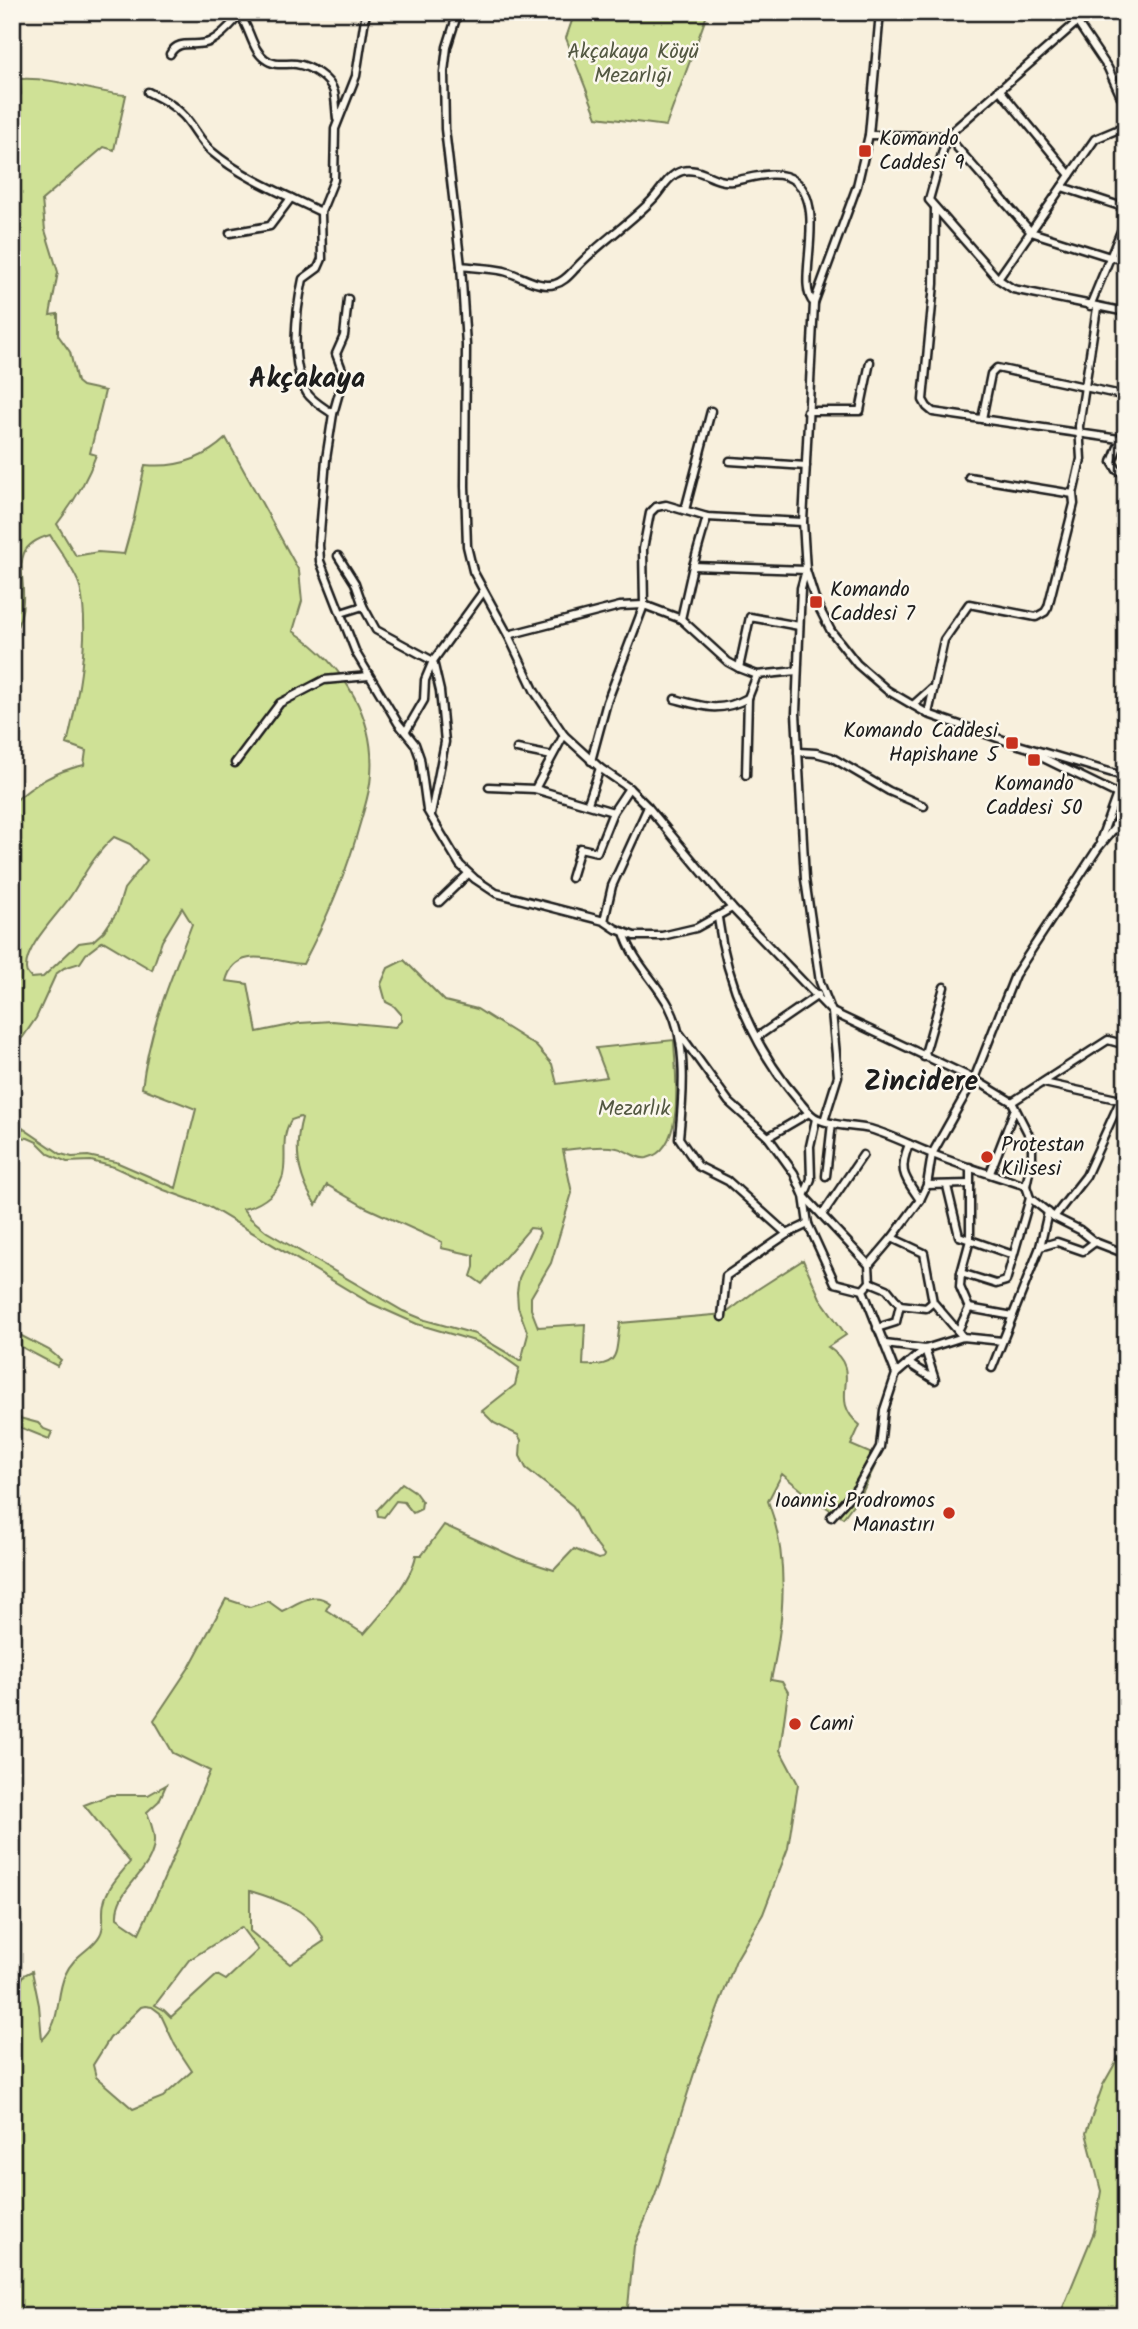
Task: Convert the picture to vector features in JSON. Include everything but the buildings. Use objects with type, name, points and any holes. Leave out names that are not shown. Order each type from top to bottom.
[{"type":"street","points":[[333,414],[308,395],[296,364],[297,303],[303,279],[318,268],[322,259],[321,212],[334,180],[334,135],[358,67],[366,12]]},
{"type":"street","points":[[458,12],[447,47],[444,72],[445,130],[461,266],[466,345],[467,546],[473,571],[509,635],[535,692],[564,735],[591,761],[629,788],[648,807],[732,908],[832,1012],[974,1079],[1012,1102],[1014,1111],[1032,1141],[1032,1158],[1026,1186],[1030,1198],[1095,1242],[1126,1254]]},
{"type":"street","points":[[880,12],[869,135],[857,186],[814,303],[803,522],[806,570],[816,602],[831,631],[858,664],[887,690],[928,714],[1012,743],[1126,777]]},
{"type":"street","points":[[1075,12],[1077,22],[1108,68],[1126,108]]},
{"type":"street","points":[[1095,12],[1077,22],[947,136],[929,200],[998,279],[1013,289],[1126,312]]},
{"type":"street","points":[[170,54],[180,44],[194,45],[212,41],[243,15],[258,52],[264,59],[273,63],[310,68],[323,77],[333,89],[337,121]]},
{"type":"street","points":[[333,89],[348,93]]},
{"type":"street","points":[[999,89],[1070,175]]},
{"type":"street","points":[[148,92],[176,109],[208,148],[224,162],[321,212]]},
{"type":"street","points":[[998,279],[1095,139],[1126,126]]},
{"type":"street","points":[[869,135],[947,136],[1031,232],[1110,257],[1126,258]]},
{"type":"street","points":[[461,266],[502,271],[546,285],[557,284],[595,247],[648,205],[670,178],[679,172],[696,171],[727,182],[778,175],[796,181],[808,201],[808,293],[814,303]]},
{"type":"street","points":[[1062,187],[1126,208]]},
{"type":"street","points":[[230,233],[270,226],[291,198]]},
{"type":"street","points":[[936,208],[933,284],[923,400],[927,407],[933,412],[1123,439],[1112,462],[1116,470],[1126,473]]},
{"type":"street","points":[[928,714],[944,640],[969,604],[1036,617],[1045,612],[1058,570],[1081,459],[1080,432],[1093,307],[1126,219]]},
{"type":"street","points":[[348,299],[344,337],[336,354],[344,375],[333,414],[326,459],[318,555],[356,653],[418,751],[426,805],[454,857],[468,874],[491,891],[604,921],[624,933],[645,937],[696,928],[732,908]]},
{"type":"street","points":[[807,411],[860,411],[870,362]]},
{"type":"street","points":[[982,419],[991,374],[997,368],[1126,396]]},
{"type":"street","points":[[685,510],[711,411]]},
{"type":"street","points":[[730,461],[806,466]]},
{"type":"street","points":[[969,477],[1073,494]]},
{"type":"street","points":[[591,761],[607,702],[644,605],[643,549],[650,513],[666,505],[708,517],[803,522]]},
{"type":"street","points":[[681,619],[708,517]]},
{"type":"street","points":[[338,556],[355,583],[376,630],[433,661],[440,691],[445,742],[430,816]]},
{"type":"street","points":[[693,566],[806,570]]},
{"type":"street","points":[[804,1196],[811,1179],[810,1146],[824,1121],[838,1076],[832,1012],[821,982],[805,878],[798,752],[797,671],[801,588],[806,570]]},
{"type":"street","points":[[406,731],[424,700],[425,680],[433,661],[483,592]]},
{"type":"street","points":[[509,635],[620,606],[644,605],[681,619],[728,662],[757,676],[797,671]]},
{"type":"street","points":[[341,613],[363,606]]},
{"type":"street","points":[[739,668],[750,617],[799,626]]},
{"type":"street","points":[[746,775],[748,698],[757,676]]},
{"type":"street","points":[[235,763],[280,703],[324,680],[369,677]]},
{"type":"street","points":[[913,705],[932,687]]},
{"type":"street","points":[[675,699],[719,709],[734,706],[748,698]]},
{"type":"street","points":[[535,789],[564,735]]},
{"type":"street","points":[[1012,743],[1123,791],[1098,848]]},
{"type":"street","points":[[517,749],[552,756]]},
{"type":"street","points":[[798,752],[831,757],[889,791],[924,806]]},
{"type":"street","points":[[588,803],[600,768]]},
{"type":"street","points":[[489,787],[535,789],[613,812]]},
{"type":"street","points":[[571,878],[580,848],[597,852],[613,812],[629,788]]},
{"type":"street","points":[[604,921],[612,886],[648,807]]},
{"type":"street","points":[[869,1265],[920,1200],[927,1185],[932,1154],[974,1079],[1014,975],[1098,848],[1126,814]]},
{"type":"street","points":[[1115,825],[1126,838]]},
{"type":"street","points":[[439,902],[468,874]]},
{"type":"street","points":[[718,918],[720,939],[738,995],[757,1037],[785,1085],[809,1113],[824,1121],[870,1129],[932,1154],[1026,1186]]},
{"type":"street","points":[[624,933],[628,947],[669,1006],[680,1034],[729,1102],[768,1137],[794,1173],[804,1196],[808,1224],[835,1283],[863,1290]]},
{"type":"street","points":[[924,1057],[944,988]]},
{"type":"street","points":[[757,1037],[818,995]]},
{"type":"street","points":[[680,1034],[682,1106],[679,1139],[698,1166],[728,1181],[787,1234]]},
{"type":"street","points":[[1012,1102],[1108,1040],[1126,1045]]},
{"type":"street","points":[[1044,1083],[1121,1100]]},
{"type":"street","points":[[992,1368],[1051,1214],[1086,1176],[1126,1088]]},
{"type":"street","points":[[990,1173],[1014,1111]]},
{"type":"street","points":[[768,1137],[809,1113]]},
{"type":"street","points":[[824,1121],[826,1176]]},
{"type":"street","points":[[909,1144],[902,1161],[905,1177],[920,1200]]},
{"type":"street","points":[[822,1215],[863,1155]]},
{"type":"street","points":[[970,1167],[970,1240],[960,1287],[970,1308]]},
{"type":"street","points":[[927,1185],[970,1184]]},
{"type":"street","points":[[947,1186],[959,1236],[1013,1255]]},
{"type":"street","points":[[804,1196],[869,1265],[870,1282],[863,1290]]},
{"type":"street","points":[[961,1273],[996,1284],[1006,1281],[1030,1198]]},
{"type":"street","points":[[722,1317],[726,1276],[787,1234],[808,1224]]},
{"type":"street","points":[[892,1238],[924,1253],[933,1302],[963,1337]]},
{"type":"street","points":[[1040,1247],[1056,1242],[1083,1251],[1095,1242]]},
{"type":"street","points":[[870,1282],[887,1289],[900,1305],[926,1308],[933,1302]]},
{"type":"street","points":[[863,1290],[896,1374]]},
{"type":"street","points":[[877,1328],[896,1322],[900,1305]]},
{"type":"street","points":[[970,1308],[1013,1316]]},
{"type":"street","points":[[958,1331],[970,1308]]},
{"type":"street","points":[[831,1517],[858,1488],[880,1447],[884,1410],[896,1374],[925,1349],[963,1337],[1002,1341]]},
{"type":"street","points":[[885,1344],[925,1349]]},
{"type":"street","points":[[908,1363],[935,1380],[925,1349]]},
{"type":"green space","name":"Akçakaya Köyü Mezarlığı","points":[[575,12],[708,12],[666,126],[597,117],[566,38]]},
{"type":"green space","name":"Mezarlık","points":[[20,79],[33,79],[126,95],[114,150],[104,147],[42,200],[45,230],[58,272],[50,315],[58,314],[58,335],[70,352],[77,382],[82,386],[105,391],[90,453],[96,455],[80,491],[57,524],[76,556],[98,552],[124,554],[145,465],[168,465],[188,461],[208,452],[226,438],[299,571],[302,601],[293,631],[328,660],[342,677],[363,716],[369,738],[370,784],[355,841],[332,904],[303,964],[248,958],[231,969],[226,981],[248,984],[257,1032],[300,1023],[332,1021],[395,1027],[401,1021],[401,1014],[386,1002],[381,984],[388,968],[404,960],[445,1001],[477,1009],[536,1046],[552,1064],[557,1084],[607,1077],[596,1048],[674,1040],[676,1107],[668,1140],[660,1152],[643,1158],[611,1147],[563,1150],[572,1193],[551,1263],[531,1297],[531,1309],[538,1327],[585,1324],[583,1365],[604,1364],[614,1357],[620,1323],[725,1314],[803,1260],[820,1298],[846,1335],[828,1347],[845,1366],[846,1405],[850,1415],[860,1425],[851,1445],[879,1457],[863,1491],[843,1518],[810,1497],[782,1474],[768,1501],[780,1545],[783,1590],[771,1680],[782,1682],[788,1692],[780,1750],[798,1784],[788,1848],[763,1914],[736,1960],[697,2064],[655,2196],[634,2246],[627,2317],[12,2317],[12,1999],[24,1975],[32,1971],[42,2040],[53,2025],[65,1975],[73,1962],[100,1935],[103,1927],[103,1907],[108,1892],[130,1862],[84,1805],[110,1795],[148,1795],[166,1785],[159,1801],[147,1812],[153,1832],[153,1851],[118,1907],[117,1918],[139,1933],[210,1771],[173,1753],[154,1720],[190,1666],[226,1599],[250,1607],[268,1601],[282,1611],[306,1599],[324,1599],[330,1603],[326,1610],[364,1634],[402,1586],[416,1555],[422,1555],[444,1525],[517,1558],[554,1570],[574,1549],[598,1559],[604,1555],[588,1534],[573,1506],[526,1468],[520,1456],[521,1440],[518,1435],[494,1423],[482,1411],[515,1385],[519,1368],[495,1351],[478,1342],[417,1324],[370,1303],[208,1206],[114,1167],[91,1161],[67,1162],[49,1154],[37,1142],[28,1138],[12,1139],[12,1121],[61,1154],[116,1162],[176,1188],[196,1109],[142,1088],[156,1024],[192,924],[182,908],[162,941],[152,970],[103,941],[86,954],[80,963],[64,968],[56,974],[36,1018],[23,1037],[12,1046],[12,804],[45,779],[84,765],[86,751],[67,744],[84,646],[80,587],[50,535],[37,540],[24,553],[22,610],[12,638],[15,571],[12,542],[12,108],[21,94]],"holes":[[[114,837],[130,844],[147,860],[124,889],[117,912],[104,931],[93,941],[79,943],[43,977],[31,978],[26,969],[31,950]],[[302,1118],[298,1141],[299,1163],[305,1185],[316,1205],[327,1185],[365,1207],[442,1242],[441,1248],[474,1255],[471,1276],[482,1284],[530,1228],[538,1229],[540,1233],[519,1278],[517,1292],[518,1307],[528,1334],[521,1361],[475,1334],[403,1311],[267,1232],[250,1218],[243,1209],[264,1200],[276,1190],[283,1177],[285,1138],[291,1120]],[[250,1891],[283,1902],[303,1914],[312,1922],[324,1941],[290,1964],[250,1931]],[[241,1927],[258,1950],[226,1980],[217,1975],[171,2017],[155,2005],[189,1960]],[[141,2007],[152,2007],[160,2013],[175,2045],[192,2071],[163,2097],[133,2109],[96,2077],[93,2065],[110,2038]]]},
{"type":"green space","points":[[12,1331],[49,1350],[61,1360],[57,1366],[12,1342]]},
{"type":"green space","points":[[12,1416],[38,1423],[52,1432],[49,1439],[12,1424]]},
{"type":"green space","points":[[402,1483],[414,1491],[422,1502],[421,1509],[413,1513],[404,1502],[396,1501],[384,1517],[378,1516],[377,1510]]},
{"type":"green space","points":[[1126,2044],[1126,2317],[1059,2317],[1094,2232],[1101,2191],[1086,2133],[1103,2085]]},
{"type":"place","name":"Komando Caddesi 9","points":[[865,151]]},
{"type":"place","name":"Komando Caddesi 7","points":[[816,602]]},
{"type":"place","name":"Komando Caddesi Hapishane 5","points":[[1012,743]]},
{"type":"place","name":"Komando Caddesi 50","points":[[1034,760]]},
{"type":"place","name":"Protestan Kilisesi","points":[[987,1157]]},
{"type":"place","name":"Ioannis Prodromos Manastırı","points":[[949,1513]]},
{"type":"place","name":"Cami","points":[[795,1724]]},
{"type":"district","name":"Akçakaya","points":[[307,379]]},
{"type":"district","name":"Zincidere","points":[[921,1082]]}]
